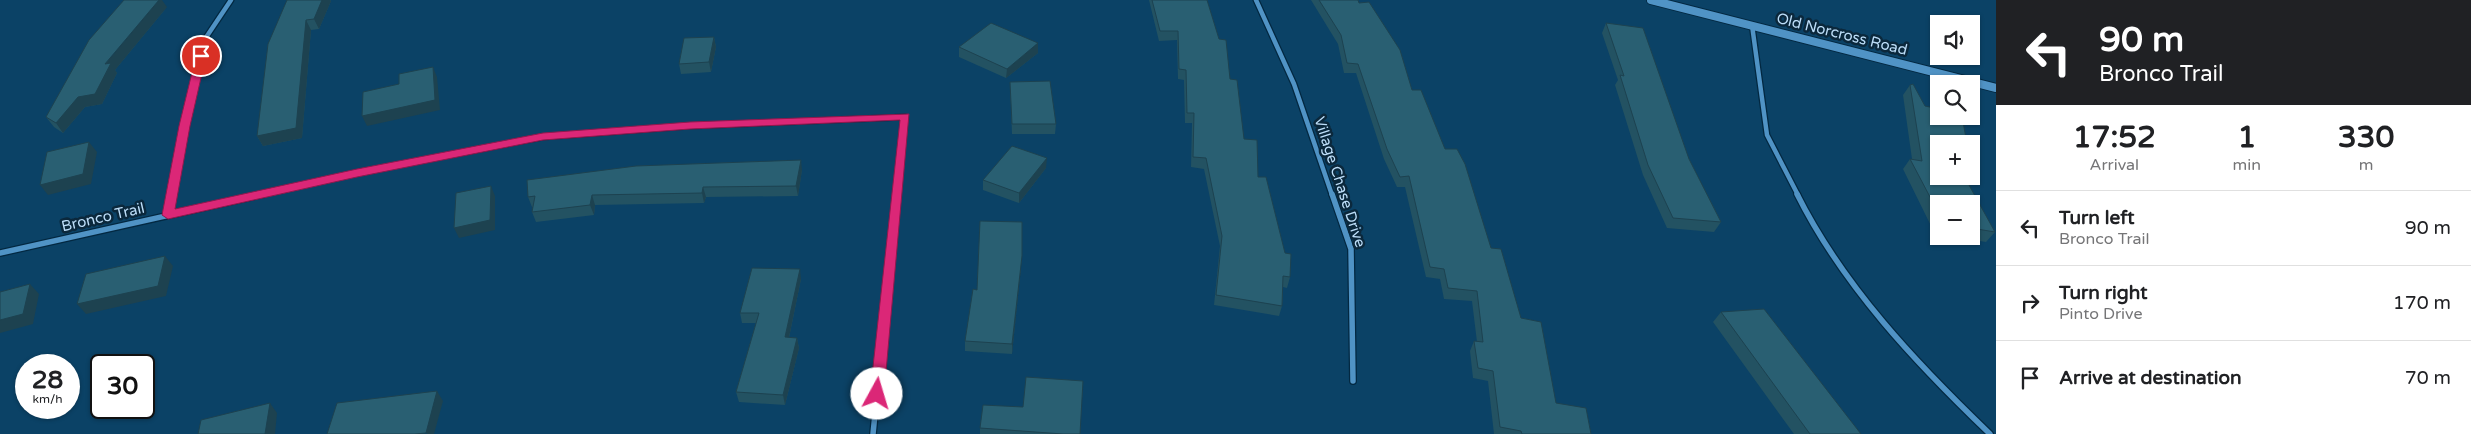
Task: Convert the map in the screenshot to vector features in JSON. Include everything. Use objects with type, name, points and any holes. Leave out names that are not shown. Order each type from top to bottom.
[{"type":"street","points":[[168,215],[185,126],[206,39],[231,0]]},
{"type":"street","name":"Village Chase Drive","points":[[1256,0],[1294,84],[1351,249],[1353,381]]},
{"type":"street","name":"Old Norcross Road","points":[[1651,0],[1996,88]]},
{"type":"street","points":[[1752,25],[1760,96],[1768,135],[1803,206],[1858,293],[1964,409],[1990,434]]},
{"type":"street","name":"Bronco Trail","points":[[0,253],[357,173],[543,137],[690,126],[905,117],[873,434]]},
{"type":"building","points":[[124,0],[159,0],[105,64],[111,63],[95,94],[78,97],[56,123],[46,117],[89,40]]},
{"type":"building","points":[[287,0],[322,0],[314,19],[306,20],[296,128],[257,136],[268,44]]},
{"type":"building","points":[[1152,0],[1207,0],[1219,39],[1226,40],[1230,79],[1237,80],[1244,139],[1257,140],[1258,177],[1266,177],[1285,253],[1291,254],[1290,277],[1283,276],[1282,306],[1216,295],[1222,236],[1206,158],[1193,157],[1194,113],[1187,113],[1186,70],[1179,69],[1178,31],[1160,31]]},
{"type":"building","points":[[1319,0],[1358,0],[1359,3],[1369,2],[1400,50],[1412,90],[1421,90],[1445,149],[1457,149],[1465,164],[1491,248],[1501,249],[1521,318],[1541,322],[1556,403],[1586,408],[1591,434],[1522,434],[1521,431],[1500,427],[1493,371],[1478,368],[1474,341],[1483,342],[1477,291],[1448,288],[1444,269],[1430,267],[1409,176],[1400,177],[1387,149],[1358,64],[1347,63],[1341,35]]},
{"type":"building","points":[[991,23],[1038,43],[1007,69],[959,47]]},
{"type":"building","points":[[1606,23],[1643,28],[1689,159],[1721,222],[1673,218],[1648,165],[1620,75],[1624,76]]},
{"type":"building","points":[[714,37],[709,62],[679,64],[684,38]]},
{"type":"building","points":[[433,67],[435,100],[362,116],[363,92],[399,84],[399,74]]},
{"type":"building","points":[[1050,81],[1056,124],[1012,124],[1010,82]]},
{"type":"building","points":[[1913,84],[1925,106],[1930,107],[1930,125],[1964,125],[1965,135],[1930,135],[1930,185],[1969,185],[1975,195],[1930,195],[1930,197],[1910,159],[1922,161],[1910,85]]},
{"type":"building","points":[[89,142],[83,174],[40,185],[47,152]]},
{"type":"building","points":[[1012,146],[1047,158],[1019,193],[983,180]]},
{"type":"building","points":[[801,160],[796,186],[703,187],[702,193],[592,195],[590,205],[532,212],[535,196],[528,197],[527,180],[636,166]]},
{"type":"building","points":[[491,186],[490,220],[454,228],[456,193]]},
{"type":"building","points":[[1980,205],[1995,232],[1980,230]]},
{"type":"building","points":[[980,221],[1022,222],[1022,256],[1012,344],[965,341],[973,289],[977,290]]},
{"type":"building","points":[[165,256],[158,286],[77,304],[86,274]]},
{"type":"building","points":[[752,268],[800,269],[785,337],[797,338],[783,395],[736,392],[759,313],[740,313]]},
{"type":"building","points":[[30,284],[23,314],[0,320],[0,292]]},
{"type":"building","points":[[1764,309],[1861,434],[1810,434],[1721,312]]},
{"type":"building","points":[[1026,377],[1083,381],[1080,434],[980,428],[983,405],[1023,407]]},
{"type":"building","points":[[437,391],[426,433],[327,434],[337,403]]},
{"type":"building","points":[[270,403],[265,434],[198,434],[201,420]]},
{"type":"route","points":[[201,56],[168,215],[357,173],[543,137],[690,126],[905,117],[877,394]]}]
